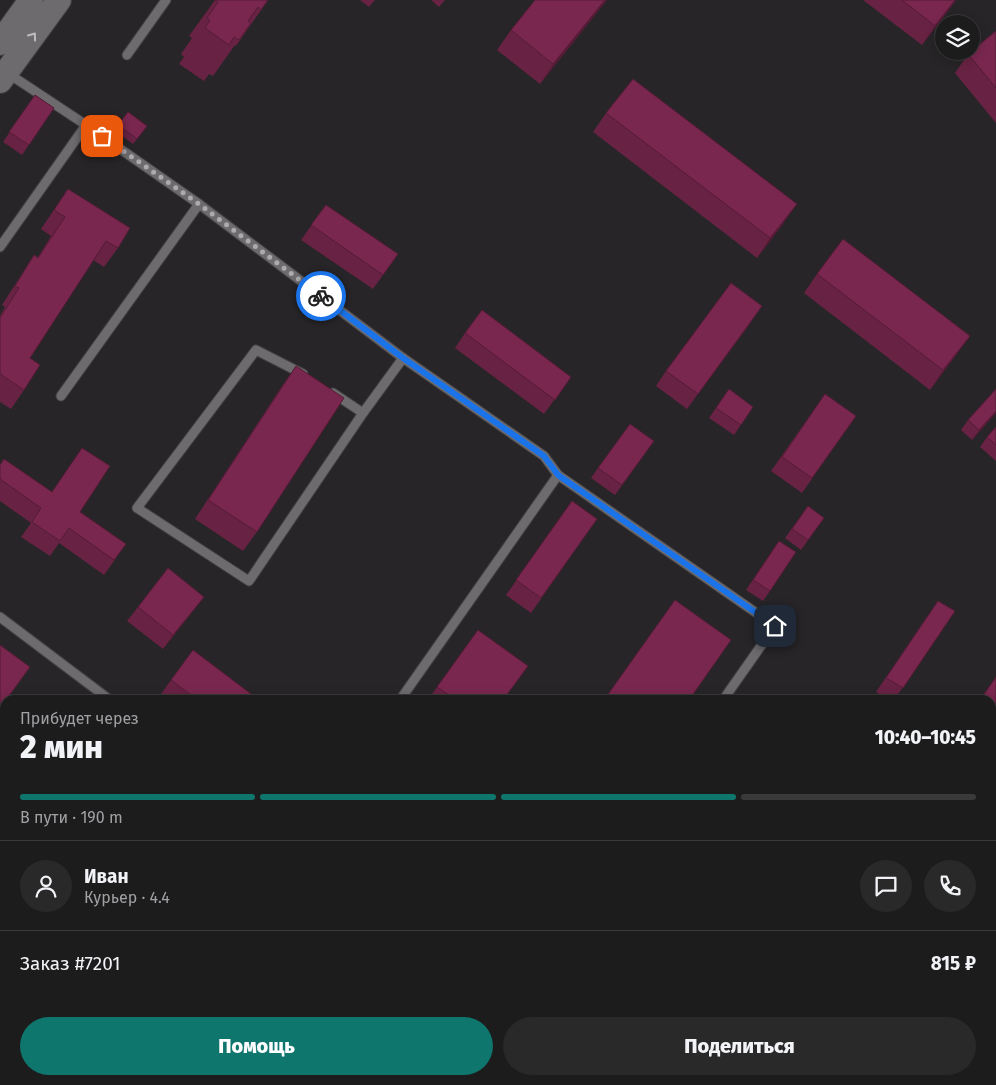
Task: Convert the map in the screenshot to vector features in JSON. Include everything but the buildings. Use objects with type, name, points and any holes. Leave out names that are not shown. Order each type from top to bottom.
[{"type":"main road","points":[[0,43],[31,0]]},
{"type":"main road","points":[[3,77],[59,0]]},
{"type":"lane","points":[[127,54],[166,0]]},
{"type":"lane","points":[[3,77],[86,125],[199,204],[403,358],[544,456],[558,475],[775,626],[726,695]]},
{"type":"lane","points":[[0,247],[86,125]]},
{"type":"lane","points":[[61,396],[199,204]]},
{"type":"lane","points":[[314,380],[256,350],[138,508],[248,581],[403,358]]},
{"type":"lane","points":[[322,385],[363,413]]},
{"type":"lane","points":[[404,695],[558,475]]},
{"type":"lane","points":[[0,617],[103,695]]},
{"type":"way so far","points":[[102,136],[199,204],[321,296]]},
{"type":"route","points":[[321,296],[403,358],[544,456],[558,475],[775,626]]}]
